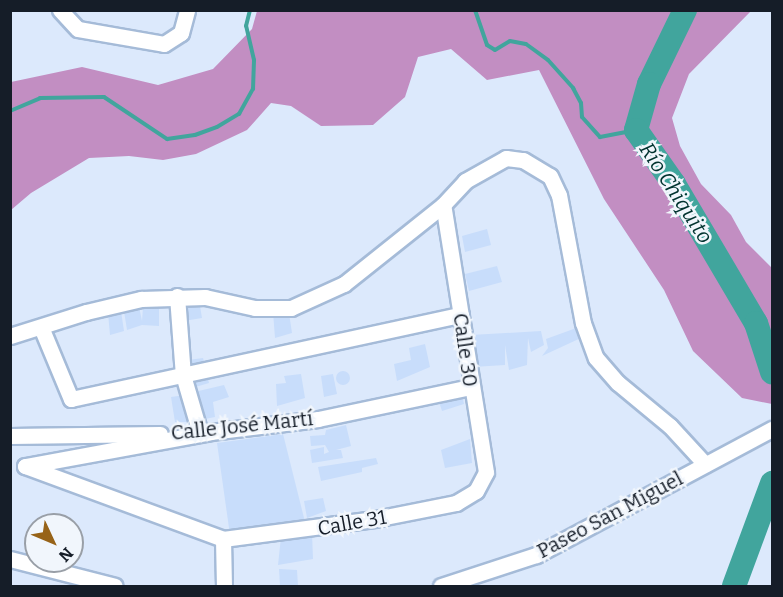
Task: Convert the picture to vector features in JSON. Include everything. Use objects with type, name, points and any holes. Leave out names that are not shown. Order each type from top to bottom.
[{"type":"street","points":[[60,10],[78,29],[164,44],[180,33],[187,10]]},
{"type":"street","points":[[10,336],[113,305],[177,296],[205,297],[255,308],[291,309],[344,284],[443,205],[465,181],[507,158],[536,165],[550,176],[559,195],[583,324],[596,358],[618,383],[670,426],[705,464]]},
{"type":"street","name":"Calle 30","points":[[443,205],[470,387],[486,472],[476,491]]},
{"type":"street","points":[[177,296],[183,375],[206,432],[25,466],[223,539],[224,586]]},
{"type":"street","points":[[41,327],[71,399],[460,315]]},
{"type":"street","name":"Calle José Martí","points":[[10,436],[206,432],[318,419],[470,387]]},
{"type":"street","name":"Paseo San Miguel","points":[[441,586],[536,555],[772,429]]},
{"type":"street","name":"Calle 31","points":[[223,539],[375,519],[456,503],[476,491]]},
{"type":"street","points":[[10,559],[115,586]]},
{"type":"shaded area","points":[[257,11],[751,11],[689,74],[672,118],[680,146],[701,184],[731,215],[746,242],[772,268],[772,404],[742,398],[693,351],[664,290],[604,199],[539,70],[487,80],[451,49],[418,57],[405,97],[373,125],[321,126],[291,106],[271,103],[247,130],[196,154],[163,160],[129,156],[89,158],[31,193],[11,210],[11,82],[82,67],[158,85],[213,69],[252,29]]},
{"type":"shaded area","points":[[487,229],[491,245],[465,252],[462,236]]},
{"type":"shaded area","points":[[497,266],[502,282],[469,291],[465,274]]},
{"type":"shaded area","points":[[199,300],[202,318],[184,321],[182,301]]},
{"type":"shaded area","points":[[138,302],[142,321],[143,307],[159,308],[159,326],[142,325],[127,330],[123,305]]},
{"type":"shaded area","points":[[121,311],[124,331],[110,335],[108,313]]},
{"type":"shaded area","points":[[273,312],[289,313],[292,333],[275,338]]},
{"type":"shaded area","points":[[579,327],[583,337],[542,356],[548,348],[546,339]]},
{"type":"shaded area","points":[[541,331],[544,345],[531,352],[528,338],[527,365],[509,370],[505,345],[505,365],[473,367],[471,335]]},
{"type":"shaded area","points":[[425,344],[430,367],[397,381],[394,364],[411,360],[409,348]]},
{"type":"shaded area","points":[[203,358],[209,383],[192,388],[188,360]]},
{"type":"shaded area","points":[[340,371],[346,371],[350,378],[346,385],[340,385],[336,381],[336,375]]},
{"type":"shaded area","points":[[301,374],[305,398],[277,406],[276,384],[286,383],[284,376]]},
{"type":"shaded area","points":[[333,374],[337,394],[324,397],[321,376]]},
{"type":"shaded area","points":[[224,385],[229,397],[213,402],[215,417],[200,420],[190,393]]},
{"type":"shaded area","points":[[461,388],[464,404],[442,411],[436,393]]},
{"type":"shaded area","points":[[185,395],[192,422],[175,422],[171,397]]},
{"type":"shaded area","points":[[346,425],[351,446],[336,450],[341,450],[343,458],[312,463],[310,450],[324,447],[324,454],[329,452],[325,445],[311,446],[310,436],[325,435],[326,430]]},
{"type":"shaded area","points":[[283,434],[306,526],[230,535],[217,443]]},
{"type":"shaded area","points":[[470,439],[472,463],[445,468],[441,450]]},
{"type":"shaded area","points":[[376,458],[378,464],[362,468],[362,472],[321,481],[318,467]]},
{"type":"shaded area","points":[[323,498],[326,511],[307,518],[304,501]]},
{"type":"shaded area","points":[[312,533],[313,559],[278,565],[281,537]]},
{"type":"shaded area","points":[[279,569],[297,570],[298,586],[280,586]]},
{"type":"waterway","points":[[10,111],[40,98],[104,97],[167,139],[195,135],[217,127],[239,114],[253,89],[254,60],[246,26],[250,10]]},
{"type":"waterway","points":[[475,10],[487,45],[495,50],[510,41],[526,44],[548,60],[573,88],[581,103],[582,117],[600,137],[636,130]]},
{"type":"waterway","name":"Río Chiquito","points":[[685,10],[649,84],[636,130],[674,184],[756,323],[772,372]]},
{"type":"waterway","points":[[734,586],[772,483]]}]
